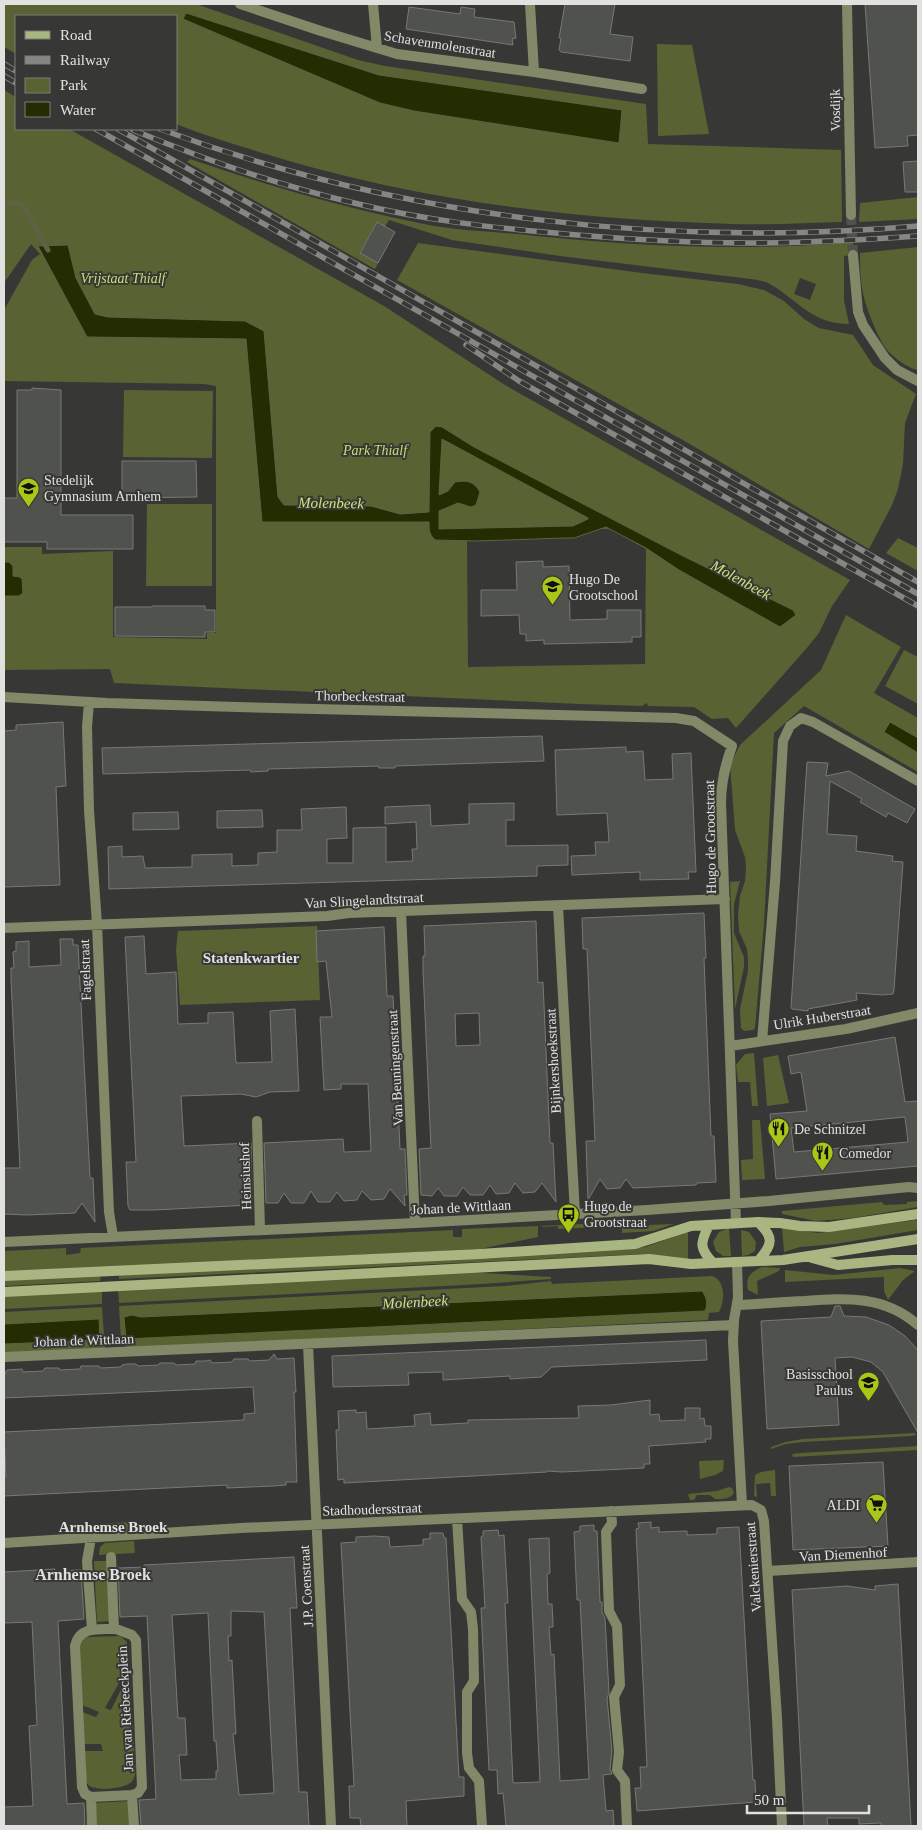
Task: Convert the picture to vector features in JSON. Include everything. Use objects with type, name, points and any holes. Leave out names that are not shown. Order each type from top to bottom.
[{"type":"main road","points":[[4,1276],[480,1254],[636,1244],[684,1227],[758,1222],[829,1227],[918,1214]]},
{"type":"main road","points":[[758,1222],[768,1233],[770,1243],[768,1250],[759,1260]]},
{"type":"main road","points":[[709,1225],[702,1244],[704,1252],[713,1263]]},
{"type":"main road","points":[[4,1292],[649,1259],[692,1264],[783,1260],[918,1239]]},
{"type":"main road","points":[[806,1256],[838,1265],[892,1260],[918,1260]]},
{"type":"street","name":"Schavenmolenstraat","points":[[240,4],[397,54],[534,72],[642,89]]},
{"type":"street","points":[[373,4],[377,48]]},
{"type":"street","points":[[530,4],[534,72]]},
{"type":"street","name":"Vosdijk","points":[[847,4],[851,215]]},
{"type":"street","points":[[853,255],[858,312],[863,325],[885,358],[897,370],[918,381]]},
{"type":"street","name":"Thorbeckestraat","points":[[4,697],[228,707],[676,718],[694,721],[711,732]]},
{"type":"street","name":"Fagelstraat","points":[[88,702],[89,810],[97,924],[109,1212],[113,1236]]},
{"type":"street","points":[[762,1041],[775,882],[783,741],[790,726],[801,718],[813,722],[918,781]]},
{"type":"street","name":"Hugo de Grootstraat","points":[[711,732],[732,746],[724,769],[721,786],[736,1223]]},
{"type":"street","name":"Van Slingelandtstraat","points":[[4,928],[725,899]]},
{"type":"street","name":"Bijnkershoekstraat","points":[[558,906],[575,1214]]},
{"type":"street","name":"Van Beuningenstraat","points":[[401,912],[415,1223]]},
{"type":"street","name":"Ulrik Huberstraat","points":[[730,1046],[846,1029],[918,1013]]},
{"type":"street","name":"Heinsiushof","points":[[257,1121],[260,1230]]},
{"type":"street","name":"Johan de Wittlaan","points":[[4,1242],[415,1223],[663,1209],[909,1187],[918,1188]]},
{"type":"street","name":"Valckenierstraat","points":[[737,1262],[738,1305],[734,1325],[742,1504],[757,1507],[764,1516],[782,1826]]},
{"type":"street","points":[[738,1305],[847,1298],[869,1301],[892,1308],[918,1325]]},
{"type":"street","name":"Johan de Wittlaan","points":[[4,1357],[734,1325]]},
{"type":"street","name":"J.P. Coenstraat","points":[[308,1345],[331,1826]]},
{"type":"street","name":"Stadhoudersstraat","points":[[4,1543],[742,1504]]},
{"type":"street","points":[[611,1511],[612,1523],[606,1532],[610,1611],[617,1626],[620,1685],[614,1697],[619,1752],[617,1770],[625,1781],[627,1826]]},
{"type":"street","points":[[457,1519],[462,1599],[471,1612],[473,1629],[474,1681],[466,1692],[467,1753],[469,1768],[479,1781],[482,1826]]},
{"type":"street","points":[[91,1538],[88,1561],[92,1630],[82,1632],[76,1638],[75,1646],[82,1787],[85,1794],[91,1797],[132,1795],[134,1826]]},
{"type":"street","name":"Jan van Riebeeckplein","points":[[111,1557],[114,1629]]},
{"type":"street","name":"Van Diemenhof","points":[[768,1571],[918,1562]]},
{"type":"street","name":"Jan van Riebeeckplein","points":[[92,1630],[114,1629],[132,1635],[136,1640],[143,1778],[142,1787],[138,1793],[132,1795]]},
{"type":"street","points":[[91,1797],[92,1826]]},
{"type":"green space","points":[[4,4],[196,4],[358,60],[385,66],[646,104],[648,144],[841,150],[842,222],[733,224],[673,222],[553,212],[434,195],[375,183],[259,152],[178,125],[178,15],[15,15],[15,53],[4,47]],"holes":[[[186,14],[379,75],[621,110],[619,143],[415,111],[380,103],[183,19]]]},
{"type":"green space","points":[[657,44],[692,45],[709,134],[658,136]]},
{"type":"green space","name":"Park Thialf","points":[[4,90],[15,96],[15,130],[71,130],[384,306],[505,385],[850,580],[832,606],[819,633],[736,728],[728,718],[712,719],[694,707],[648,706],[647,703],[642,706],[580,704],[114,683],[110,669],[4,670],[4,596],[19,596],[20,577],[13,577],[9,562],[4,562],[4,547],[42,547],[42,554],[113,551],[113,637],[207,639],[207,633],[216,633],[216,386],[204,384],[4,381],[4,310],[32,260],[40,254],[31,244],[4,283]],"holes":[[[601,529],[611,529],[646,549],[645,664],[468,667],[467,541],[574,538]]]},
{"type":"green space","points":[[190,159],[332,203],[419,223],[455,229],[601,242],[685,246],[769,247],[853,242],[853,255],[844,256],[844,300],[849,324],[836,323],[815,316],[770,284],[761,281],[560,256],[452,240],[389,220],[385,227],[376,223],[360,252],[378,263],[375,269],[187,162]],"holes":[[[800,278],[816,284],[810,300],[794,294]]]},
{"type":"green space","points":[[918,197],[918,219],[859,222],[860,203]]},
{"type":"green space","points":[[418,243],[738,284],[764,290],[784,301],[804,319],[819,328],[853,335],[873,365],[916,394],[905,423],[903,464],[898,489],[892,505],[869,549],[688,443],[397,280]]},
{"type":"green space","points":[[918,247],[918,370],[909,367],[895,357],[887,350],[881,340],[863,294],[860,275],[860,253]]},
{"type":"green space","points":[[124,390],[213,391],[212,458],[123,457]]},
{"type":"green space","points":[[147,504],[212,504],[212,586],[146,586]]},
{"type":"green space","points":[[898,538],[918,548],[918,571],[886,553]]},
{"type":"green space","points":[[846,615],[901,647],[874,693],[918,718],[918,738],[890,723],[884,732],[918,753],[918,772],[804,706],[774,733],[764,924],[755,1028],[744,1031],[741,1028],[740,1009],[748,971],[748,960],[747,949],[739,931],[738,915],[746,868],[745,857],[735,830],[730,765],[740,745],[821,670]]},
{"type":"green space","points":[[904,650],[918,657],[918,704],[885,686]]},
{"type":"green space","points":[[740,881],[734,904],[734,933],[744,957],[744,967],[735,1009],[730,882]]},
{"type":"green space","points":[[317,926],[320,1000],[180,1005],[176,949],[178,931]]},
{"type":"green space","points":[[754,1053],[758,1106],[752,1106],[750,1082],[738,1082],[736,1065],[745,1054]]},
{"type":"green space","points":[[778,1055],[789,1103],[767,1106],[763,1058]]},
{"type":"green space","points":[[752,1120],[760,1120],[765,1179],[742,1180],[741,1160],[753,1159]]},
{"type":"green space","points":[[918,1201],[918,1207],[853,1218],[816,1221],[782,1214],[782,1211],[882,1202],[884,1205],[907,1204],[907,1202]]},
{"type":"green space","points":[[918,1221],[918,1230],[835,1244],[800,1247],[784,1252],[782,1228],[818,1233]]},
{"type":"green space","points":[[621,1222],[621,1224],[616,1226],[558,1229],[558,1226],[542,1227],[542,1226]]},
{"type":"green space","points":[[674,1224],[653,1231],[622,1233],[622,1226]]},
{"type":"green space","points":[[538,1226],[538,1237],[480,1249],[4,1271],[4,1251],[66,1248],[66,1255],[80,1253],[81,1248],[453,1230],[453,1237],[462,1237],[462,1229]]},
{"type":"green space","points":[[729,1228],[731,1256],[723,1256],[716,1251],[713,1242],[719,1232]]},
{"type":"green space","points":[[741,1230],[749,1232],[756,1242],[755,1251],[742,1256]]},
{"type":"green space","points":[[688,1232],[688,1259],[645,1254],[119,1279],[119,1275],[636,1248],[645,1247]]},
{"type":"green space","points":[[762,1267],[780,1268],[779,1271],[757,1281],[758,1295],[748,1290],[747,1282],[752,1273]]},
{"type":"green space","points":[[900,1268],[915,1271],[903,1280],[888,1300],[884,1291],[884,1277],[785,1282],[785,1270],[834,1275]]},
{"type":"green space","points":[[467,1272],[551,1277],[551,1279],[119,1303],[118,1289]]},
{"type":"green space","points":[[101,1275],[100,1281],[4,1286],[4,1280]]},
{"type":"green space","points":[[712,1276],[720,1282],[723,1297],[719,1312],[709,1313],[708,1320],[128,1348],[121,1341],[119,1306],[505,1286],[551,1281],[552,1284]],"holes":[[[705,1311],[126,1339],[132,1315],[141,1317]]]},
{"type":"green space","points":[[102,1290],[102,1304],[4,1309],[4,1295]]},
{"type":"green space","points":[[102,1307],[105,1349],[4,1353],[4,1344],[100,1339],[99,1319],[4,1324],[4,1312]]},
{"type":"green space","points":[[915,1433],[916,1435],[911,1436],[802,1442],[786,1444],[771,1449],[771,1447],[786,1442],[803,1439]]},
{"type":"green space","points":[[918,1446],[918,1450],[793,1457],[792,1454],[801,1453]]},
{"type":"green space","points":[[724,1460],[723,1471],[700,1479],[699,1461]]},
{"type":"green space","points":[[775,1470],[776,1496],[771,1496],[770,1483],[756,1484],[757,1497],[754,1496],[755,1475]]},
{"type":"green space","points":[[729,1487],[732,1488],[734,1493],[725,1499],[715,1499],[710,1495],[697,1495],[694,1500],[690,1500],[688,1494],[717,1491]]},
{"type":"green space","points":[[134,1522],[129,1531],[92,1533],[92,1524]]},
{"type":"green space","points":[[134,1541],[135,1553],[99,1555],[100,1547],[105,1543]]},
{"type":"green space","points":[[94,1561],[108,1561],[111,1621],[97,1622]]},
{"type":"green space","points":[[120,1636],[127,1642],[129,1665],[105,1708],[111,1710],[129,1673],[134,1751],[129,1752],[129,1756],[134,1756],[135,1774],[133,1780],[125,1786],[102,1789],[90,1786],[86,1779],[84,1751],[103,1751],[101,1744],[84,1744],[82,1712],[96,1717],[99,1712],[82,1705],[79,1646],[83,1639],[87,1637]]},
{"type":"green space","points":[[130,1801],[131,1826],[95,1826],[93,1803]]},
{"type":"water","points":[[186,13],[379,75],[622,110],[619,143],[414,111],[380,103],[183,19]]},
{"type":"water","points":[[68,245],[76,278],[95,314],[108,317],[245,321],[264,331],[278,497],[284,505],[371,506],[400,514],[429,512],[430,432],[436,426],[442,427],[474,447],[681,555],[793,610],[796,615],[780,627],[679,570],[646,548],[606,527],[574,538],[476,541],[435,540],[430,532],[429,522],[262,522],[246,339],[87,337],[38,246]],"holes":[[[442,439],[588,518],[573,526],[439,529],[439,511],[458,503],[471,507],[476,505],[480,492],[473,483],[459,481],[455,482],[448,491],[439,495]]]},
{"type":"water","points":[[4,562],[9,562],[13,566],[13,576],[22,579],[23,593],[19,596],[4,596]]},
{"type":"water","points":[[890,722],[918,738],[918,753],[884,732]]},
{"type":"water","points":[[702,1291],[706,1301],[705,1311],[126,1339],[124,1317],[132,1315],[141,1317]]},
{"type":"water","points":[[99,1319],[100,1340],[4,1344],[4,1324]]},
{"type":"building","points":[[565,4],[615,4],[610,34],[633,37],[630,61],[561,52],[559,50],[561,38],[559,38]]},
{"type":"building","points":[[865,4],[918,4],[918,135],[907,136],[908,146],[875,148]]},
{"type":"building","points":[[409,7],[460,14],[461,7],[475,9],[474,17],[514,22],[516,38],[512,39],[513,45],[406,29]]},
{"type":"building","points":[[918,161],[918,192],[905,192],[903,162]]},
{"type":"building","points":[[377,222],[395,232],[378,263],[360,253]]},
{"type":"building","name":"Stedelijk Gymnasium Arnhem","points":[[32,388],[61,390],[61,515],[133,515],[133,549],[47,549],[47,542],[4,542],[4,498],[17,498],[17,390],[32,390]]},
{"type":"building","points":[[122,461],[196,461],[197,497],[122,498]]},
{"type":"building","points":[[543,561],[543,567],[569,566],[570,620],[607,619],[607,610],[641,610],[641,637],[632,637],[632,642],[544,644],[544,640],[526,641],[526,634],[520,634],[519,615],[481,616],[481,590],[517,590],[516,562]]},
{"type":"building","points":[[205,606],[205,610],[215,610],[215,632],[205,632],[205,637],[115,636],[115,607]]},
{"type":"building","points":[[63,722],[66,786],[56,787],[60,885],[4,887],[4,731],[16,730],[16,725]]},
{"type":"building","points":[[542,736],[544,761],[395,766],[395,768],[379,768],[378,766],[268,769],[268,771],[251,772],[250,770],[103,774],[102,748]]},
{"type":"building","points":[[626,747],[626,752],[643,751],[645,780],[673,779],[672,754],[691,753],[696,872],[688,872],[689,879],[640,880],[640,872],[572,875],[571,856],[596,855],[595,842],[609,842],[607,813],[557,815],[555,750]]},
{"type":"building","points":[[807,762],[828,763],[826,776],[849,771],[915,809],[907,823],[888,813],[886,817],[860,802],[862,799],[830,781],[827,834],[857,836],[856,851],[893,856],[892,861],[903,862],[894,990],[893,994],[883,995],[856,993],[857,1000],[808,1009],[808,1011],[792,1009],[791,1007]]},
{"type":"building","points":[[514,803],[514,820],[506,820],[506,846],[568,845],[568,865],[537,866],[537,876],[109,889],[108,847],[122,846],[122,857],[143,856],[145,868],[192,867],[192,855],[232,854],[232,866],[258,865],[258,853],[277,852],[277,830],[302,830],[301,809],[346,807],[347,838],[327,839],[327,863],[353,863],[353,828],[386,827],[386,862],[413,861],[412,849],[417,849],[416,822],[385,824],[385,807],[430,805],[431,826],[469,824],[469,804]]},
{"type":"building","points":[[262,810],[263,827],[217,828],[217,811]]},
{"type":"building","points":[[178,812],[179,829],[133,830],[133,813]]},
{"type":"building","points":[[704,913],[711,1136],[714,1136],[716,1182],[697,1183],[696,1185],[633,1188],[626,1179],[620,1188],[607,1189],[600,1179],[588,1200],[586,1141],[595,1141],[587,949],[583,949],[582,918]]},
{"type":"building","points":[[536,921],[538,983],[543,982],[550,1143],[553,1143],[556,1202],[542,1183],[535,1192],[523,1193],[515,1183],[509,1193],[496,1194],[490,1185],[483,1195],[470,1195],[463,1187],[457,1196],[444,1196],[438,1188],[432,1196],[421,1195],[419,1149],[431,1148],[423,970],[423,956],[425,956],[424,926]],"holes":[[[479,1013],[480,1045],[456,1046],[455,1014]]]},
{"type":"building","points":[[384,927],[387,996],[393,996],[400,1149],[405,1149],[407,1195],[404,1195],[405,1206],[390,1189],[384,1199],[371,1200],[362,1191],[357,1200],[344,1201],[337,1192],[330,1202],[318,1202],[311,1191],[304,1203],[291,1203],[284,1193],[278,1203],[266,1203],[264,1143],[343,1139],[344,1152],[371,1151],[368,1084],[341,1084],[341,1089],[324,1090],[320,1017],[332,1017],[326,961],[317,962],[316,931]]},
{"type":"building","points":[[144,936],[146,974],[176,972],[178,1024],[208,1023],[208,1013],[233,1012],[236,1063],[272,1062],[270,1011],[295,1009],[299,1091],[270,1092],[256,1097],[241,1094],[181,1096],[184,1146],[251,1143],[252,1203],[250,1205],[154,1210],[130,1210],[128,1206],[126,1162],[136,1162],[125,937]]},
{"type":"building","points":[[60,939],[73,939],[73,945],[78,945],[90,1178],[93,1178],[95,1222],[82,1203],[75,1213],[4,1214],[4,1168],[20,1168],[11,979],[11,968],[14,968],[13,952],[16,951],[16,942],[29,941],[29,967],[61,965]]},
{"type":"building","points":[[895,1037],[905,1102],[918,1101],[918,1166],[776,1179],[770,1114],[807,1111],[801,1072],[791,1074],[788,1056]],"holes":[[[905,1117],[908,1142],[794,1152],[791,1128]]]},
{"type":"building","points":[[835,1306],[840,1306],[844,1316],[866,1317],[889,1325],[905,1336],[918,1350],[918,1433],[883,1372],[871,1362],[852,1357],[835,1358],[839,1425],[767,1429],[761,1321],[831,1317]]},
{"type":"building","points":[[706,1340],[707,1360],[552,1367],[541,1377],[510,1379],[510,1376],[443,1380],[443,1372],[408,1373],[409,1385],[333,1387],[332,1356]]},
{"type":"building","points":[[274,1354],[277,1359],[294,1358],[297,1482],[286,1482],[286,1485],[274,1486],[227,1488],[227,1485],[4,1496],[4,1478],[6,1477],[4,1432],[244,1420],[244,1414],[255,1413],[253,1387],[4,1398],[4,1376],[7,1370],[22,1369],[23,1372],[43,1371],[45,1368],[59,1368],[60,1370],[80,1369],[81,1366],[99,1366],[101,1368],[121,1367],[127,1364],[136,1364],[138,1366],[158,1365],[160,1363],[174,1363],[176,1365],[195,1364],[196,1361],[210,1360],[212,1363],[232,1362],[234,1359],[248,1359],[250,1361],[269,1360]]},
{"type":"building","points":[[650,1400],[650,1415],[659,1414],[660,1421],[685,1420],[685,1408],[700,1408],[700,1419],[704,1418],[705,1426],[711,1426],[711,1439],[705,1439],[706,1442],[649,1446],[650,1464],[644,1464],[644,1468],[547,1471],[344,1483],[344,1479],[338,1480],[336,1430],[339,1430],[338,1411],[356,1410],[356,1413],[366,1412],[367,1429],[415,1426],[414,1415],[430,1413],[431,1425],[468,1423],[468,1420],[579,1418],[578,1406],[611,1405]]},
{"type":"building","points":[[883,1462],[888,1546],[793,1550],[789,1466]]},
{"type":"building","points":[[651,1522],[651,1528],[659,1527],[659,1532],[687,1531],[687,1535],[717,1534],[717,1528],[739,1527],[753,1780],[755,1780],[756,1802],[637,1811],[635,1788],[641,1788],[640,1767],[647,1767],[636,1529],[639,1528],[638,1523]]},
{"type":"building","points":[[594,1525],[594,1531],[597,1531],[600,1602],[602,1602],[602,1612],[605,1618],[609,1693],[607,1698],[612,1751],[610,1769],[612,1774],[603,1775],[606,1811],[613,1810],[614,1826],[506,1826],[503,1793],[498,1794],[497,1770],[489,1770],[481,1608],[485,1608],[481,1537],[483,1536],[483,1531],[498,1530],[499,1536],[504,1535],[508,1603],[505,1603],[513,1783],[540,1782],[529,1539],[549,1538],[550,1573],[547,1574],[548,1604],[552,1604],[553,1627],[549,1627],[551,1655],[554,1654],[560,1781],[589,1779],[580,1600],[577,1600],[574,1532],[580,1531],[580,1526]]},
{"type":"building","points":[[430,1533],[443,1533],[444,1538],[446,1538],[459,1777],[464,1777],[464,1796],[406,1801],[407,1826],[361,1826],[360,1818],[350,1818],[349,1786],[354,1786],[341,1543],[356,1542],[356,1537],[374,1536],[389,1537],[390,1547],[423,1545],[423,1539],[430,1539]]},
{"type":"building","points":[[294,1557],[297,1608],[290,1608],[299,1792],[307,1792],[309,1826],[141,1826],[139,1800],[156,1799],[147,1616],[120,1617],[118,1568],[144,1567],[144,1565]],"holes":[[[231,1611],[264,1612],[274,1793],[239,1795],[233,1734],[236,1734],[232,1660],[229,1661],[228,1636],[231,1636]],[[208,1613],[214,1741],[216,1741],[218,1771],[216,1771],[216,1779],[181,1780],[179,1755],[187,1755],[185,1718],[178,1718],[172,1615]]]},
{"type":"building","points":[[55,1569],[55,1571],[81,1570],[84,1619],[58,1621],[67,1804],[84,1803],[85,1826],[4,1826],[4,1807],[33,1806],[29,1726],[37,1725],[32,1622],[4,1623],[4,1572]]},
{"type":"building","points":[[898,1584],[911,1826],[881,1826],[881,1823],[859,1824],[859,1818],[827,1818],[828,1826],[804,1826],[792,1590],[847,1586],[875,1590],[875,1586]]},
{"type":"waterway","name":"Molenbeek","points":[[4,204],[16,202],[22,204],[48,250]]},
{"type":"tunnel","points":[[851,215],[853,255]]},
{"type":"railway","points":[[4,64],[15,70]]},
{"type":"railway","points":[[4,76],[15,82]]},
{"type":"railway","points":[[98,130],[918,594]]},
{"type":"railway","points":[[120,130],[918,582]]},
{"type":"railway","points":[[133,130],[215,162],[326,196],[380,209],[459,223],[565,234],[700,242],[789,242],[918,236]]},
{"type":"railway","points":[[163,130],[251,160],[344,185],[438,205],[533,219],[629,228],[726,233],[822,232],[918,226]]},
{"type":"railway","points":[[466,345],[519,381],[918,606]]},
{"type":"place","name":"Stedelijk Gymnasium Arnhem","points":[[28,507]]},
{"type":"place","name":"Hugo De Grootschool","points":[[553,606]]},
{"type":"place","name":"De Schnitzel","points":[[778,1148]]},
{"type":"place","name":"Comedor","points":[[823,1172]]},
{"type":"place","name":"Hugo de Grootstraat","points":[[568,1233]]},
{"type":"place","name":"Basisschool Paulus","points":[[869,1401]]},
{"type":"place","name":"ALDI","points":[[876,1524]]},
{"type":"district","name":"Statenkwartier","points":[[251,958]]},
{"type":"district","name":"Arnhemse Broek","points":[[113,1527]]},
{"type":"district","name":"Arnhemse Broek","points":[[93,1574]]},
{"type":"park label","name":"Vrijstaat Thialf","points":[[123,278]]}]
